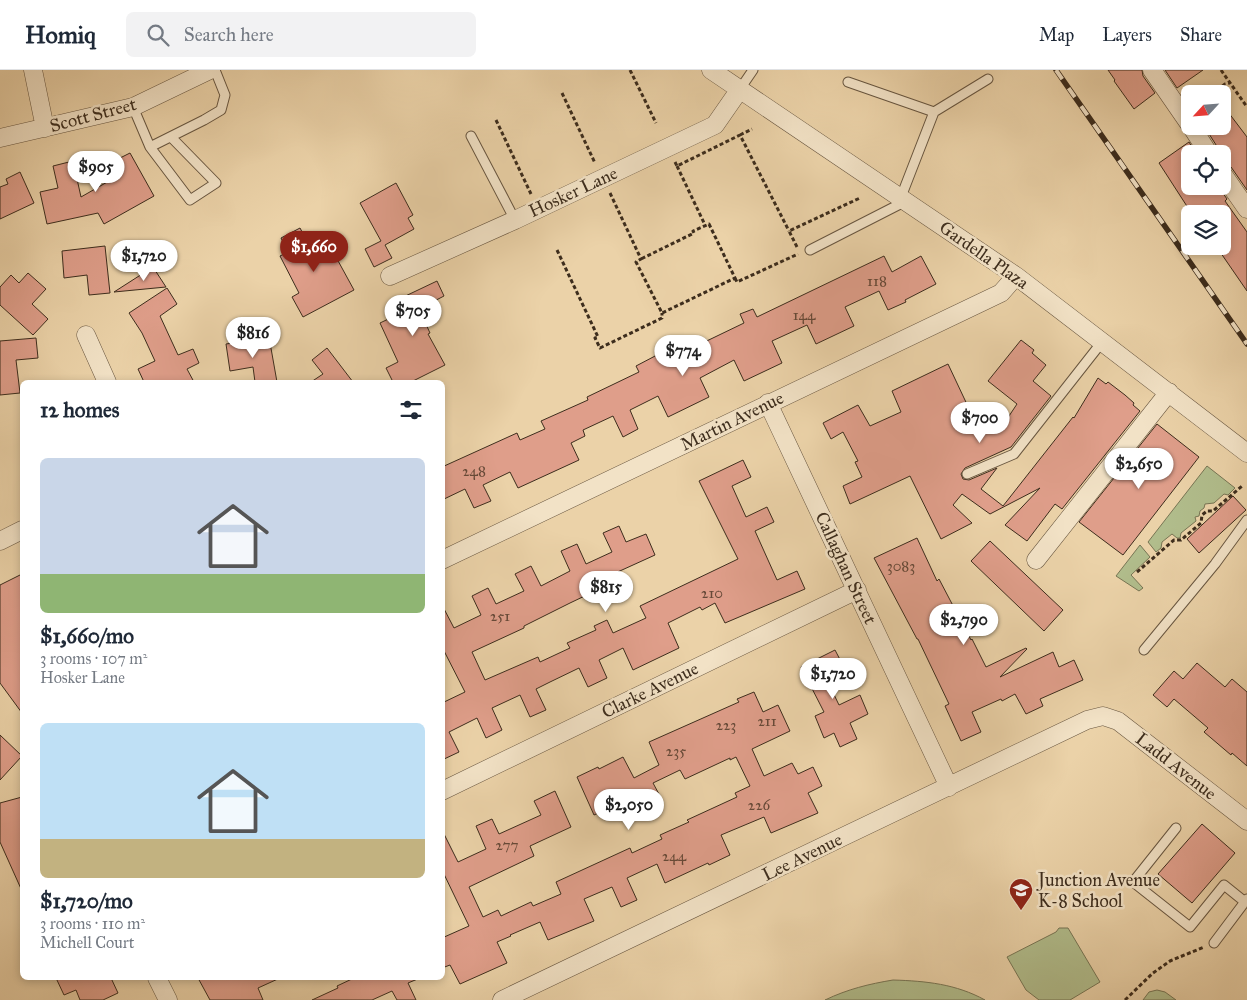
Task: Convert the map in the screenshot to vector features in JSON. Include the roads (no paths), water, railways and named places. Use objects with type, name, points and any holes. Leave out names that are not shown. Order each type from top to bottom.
[{"type":"street","points":[[33,70],[45,128]]},
{"type":"street","name":"Scott Street","points":[[0,138],[133,107],[210,70]]},
{"type":"street","name":"Gardella Plaza","points":[[711,70],[1016,276],[1169,392],[1247,454]]},
{"type":"street","points":[[1152,70],[1181,113]]},
{"type":"street","name":"Hosker Lane","points":[[390,276],[515,220],[715,125],[740,89]]},
{"type":"street","points":[[1231,186],[1247,209]]},
{"type":"street","name":"Martin Avenue","points":[[445,559],[1001,293],[1016,276]]},
{"type":"street","points":[[86,335],[107,380]]},
{"type":"street","points":[[1036,560],[1169,392]]},
{"type":"street","name":"Callaghan Street","points":[[768,403],[949,787]]},
{"type":"street","points":[[0,540],[20,531]]},
{"type":"street","name":"Clarke Avenue","points":[[445,790],[857,590]]},
{"type":"street","name":"Lee Avenue","points":[[502,1000],[1087,720],[1103,716]]},
{"type":"street","name":"Ladd Avenue","points":[[1103,716],[1118,721],[1247,821]]},
{"type":"street","points":[[158,980],[168,1000]]},
{"type":"lane","points":[[150,147],[221,110],[225,95],[215,70]]},
{"type":"lane","points":[[740,89],[753,70]]},
{"type":"lane","points":[[810,250],[903,199],[934,112],[988,79]]},
{"type":"lane","points":[[848,82],[934,112]]},
{"type":"lane","points":[[133,107],[150,147],[190,200],[216,183],[171,137]]},
{"type":"lane","points":[[471,136],[515,220]]},
{"type":"lane","points":[[967,474],[1014,454],[1102,342]]},
{"type":"lane","points":[[1144,650],[1215,564],[1247,520]]},
{"type":"lane","points":[[1176,828],[1134,882],[1190,927],[1224,885],[1246,900],[1214,943]]},
{"type":"railway","points":[[1056,70],[1247,344]]},
{"type":"place","name":"Junction Avenue K-8 School","points":[[1021,911]]}]
